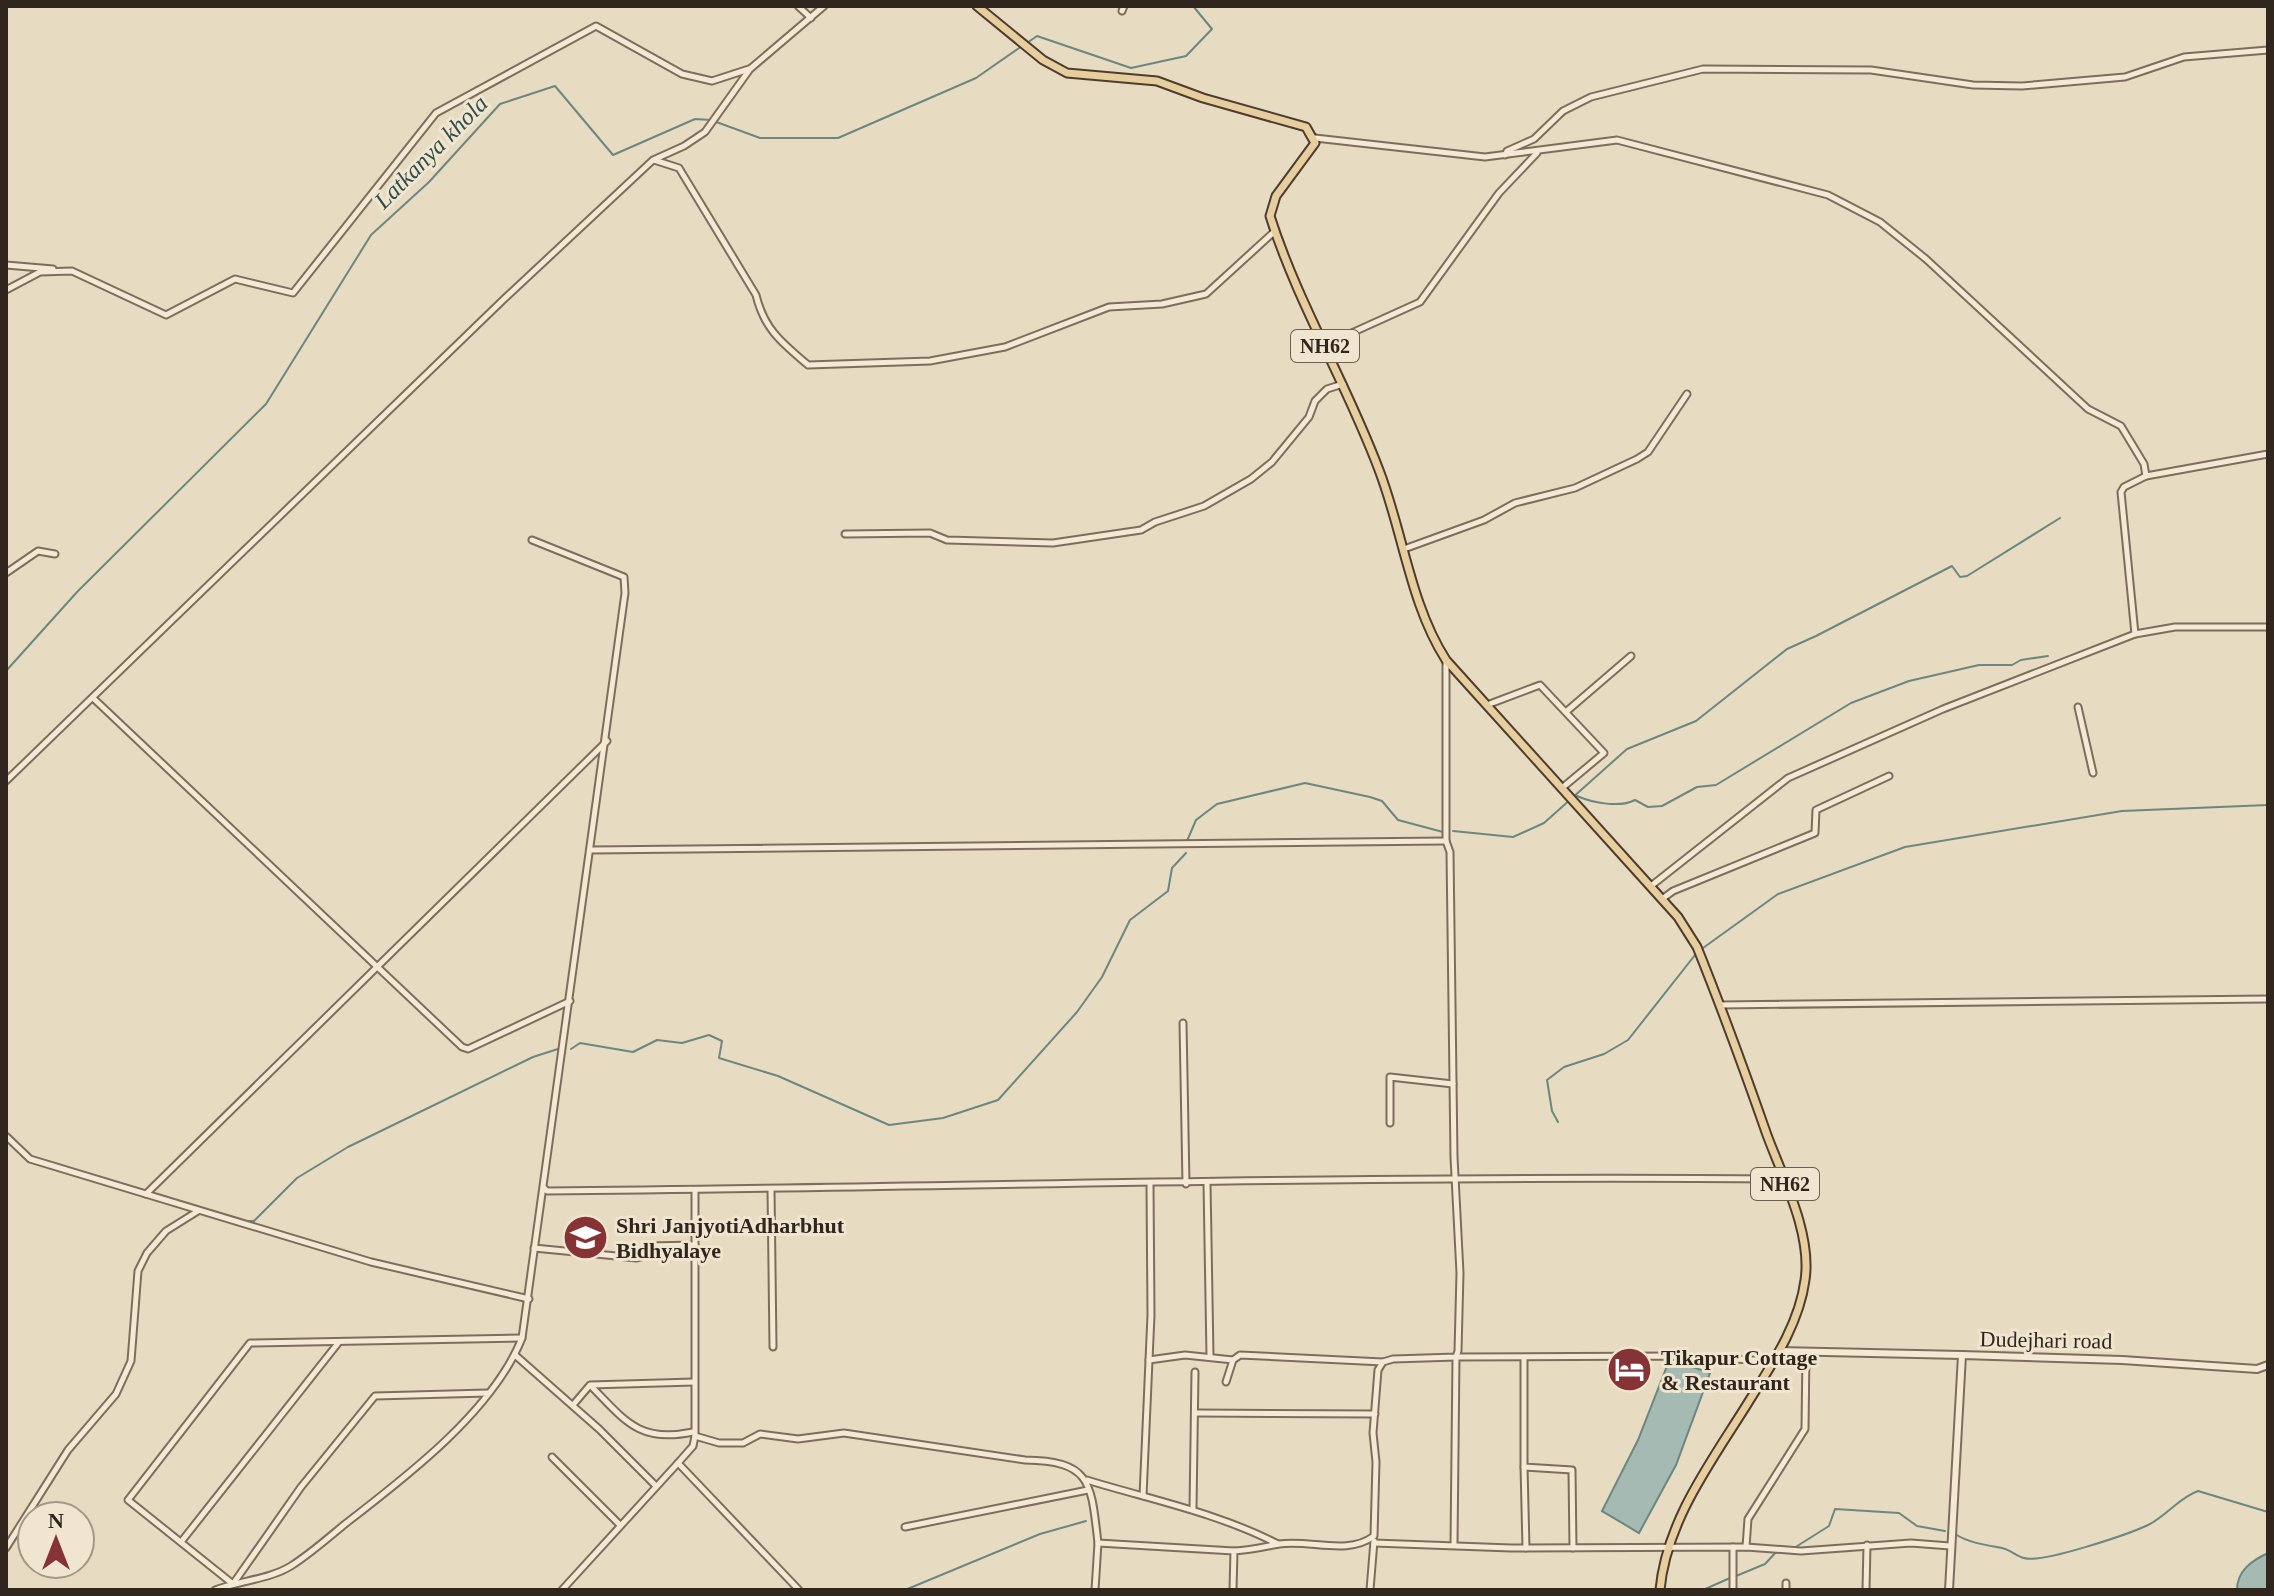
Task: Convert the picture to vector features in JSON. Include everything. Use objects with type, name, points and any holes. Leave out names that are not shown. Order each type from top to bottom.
[{"type":"main road","points":[[977,6],[1008,34],[1067,73],[1157,81],[1217,103],[1306,127],[1315,138]]},
{"type":"main road","name":"NH62","points":[[1315,138],[1312,149],[1276,196],[1270,216],[1379,469],[1424,619],[1446,660],[1689,932],[1721,1005],[1783,1179],[1805,1252],[1806,1277],[1797,1314],[1774,1361],[1700,1483],[1666,1547],[1660,1590]]},
{"type":"street","points":[[798,6],[811,18]]},
{"type":"street","points":[[6,781],[503,300],[653,160],[705,132],[750,69],[824,6]]},
{"type":"street","points":[[6,265],[72,271],[166,315],[235,279],[293,293],[436,113],[596,26],[682,74],[712,81],[750,69]]},
{"type":"street","points":[[1505,155],[1544,131],[1563,111],[1591,97],[1703,69],[1871,70],[1973,85],[2022,86],[2050,81],[2125,77],[2184,57],[2268,50]]},
{"type":"street","points":[[1315,138],[1485,157],[1617,140],[1828,195],[1880,222],[2088,409],[2121,426],[2144,464],[2146,476]]},
{"type":"street","points":[[1325,345],[1420,302],[1499,193],[1539,152]]},
{"type":"street","points":[[653,160],[679,168],[756,295],[762,317],[776,339],[808,365],[930,361],[1005,347],[1109,307],[1162,304],[1206,294],[1275,231]]},
{"type":"street","points":[[6,290],[40,272],[72,271]]},
{"type":"street","points":[[845,534],[930,533],[947,540],[1053,543],[1141,530],[1155,522],[1204,506],[1251,479],[1272,462],[1309,417],[1315,401],[1327,389],[1344,384]]},
{"type":"street","points":[[1404,549],[1484,520],[1515,503],[1575,488],[1637,459],[1648,452],[1687,394]]},
{"type":"street","points":[[2135,634],[2121,492],[2146,476],[2268,454]]},
{"type":"street","points":[[215,1590],[290,1567],[428,1456],[487,1393],[515,1355],[522,1338],[607,741],[624,577],[532,540]]},
{"type":"street","points":[[6,573],[38,551],[55,554]]},
{"type":"street","points":[[1651,886],[1788,778],[1943,709],[2135,634],[2175,627],[2268,627]]},
{"type":"street","points":[[1567,711],[1631,656]]},
{"type":"street","points":[[1446,660],[1446,841],[1450,852],[1453,1084],[1460,1273],[1454,1544]]},
{"type":"street","points":[[1487,705],[1540,685],[1567,711],[1604,753],[1561,788]]},
{"type":"street","points":[[93,698],[468,1049],[571,1001]]},
{"type":"street","points":[[2078,707],[2093,773]]},
{"type":"street","points":[[146,1194],[607,741]]},
{"type":"street","points":[[1662,899],[1673,891],[1815,833],[1816,810],[1889,776]]},
{"type":"street","points":[[592,850],[1446,841]]},
{"type":"street","points":[[1721,1005],[2268,999]]},
{"type":"street","points":[[1183,1023],[1186,1184]]},
{"type":"street","points":[[1390,1123],[1390,1077],[1453,1084]]},
{"type":"street","points":[[6,1136],[30,1159],[371,1262],[529,1299]]},
{"type":"street","points":[[544,1187],[547,1191],[1457,1179],[1783,1179]]},
{"type":"street","points":[[1207,1183],[1210,1356]]},
{"type":"street","points":[[1143,1496],[1149,1360],[1150,1184]]},
{"type":"street","points":[[771,1189],[773,1347]]},
{"type":"street","points":[[562,1590],[693,1446],[695,1190]]},
{"type":"street","points":[[6,1548],[68,1450],[116,1394],[131,1361],[138,1271],[147,1253],[166,1231],[199,1210]]},
{"type":"street","points":[[534,1248],[637,1258],[645,1256],[649,1246],[695,1245]]},
{"type":"street","points":[[233,1584],[128,1498],[250,1343],[522,1338]]},
{"type":"street","points":[[181,1542],[340,1341]]},
{"type":"street","points":[[1779,1351],[1962,1355]]},
{"type":"street","points":[[1746,1547],[1748,1519],[1805,1429],[1806,1352]]},
{"type":"street","points":[[515,1355],[573,1405],[656,1486]]},
{"type":"street","points":[[1226,1382],[1233,1360],[1240,1355],[1383,1362],[1456,1357],[1674,1356],[1774,1361]]},
{"type":"street","name":"Dudejhari road","points":[[1949,1590],[1962,1355],[2122,1360],[2257,1369],[2268,1365]]},
{"type":"street","points":[[1149,1360],[1210,1356],[1233,1360]]},
{"type":"street","points":[[1524,1359],[1526,1548]]},
{"type":"street","points":[[1370,1590],[1374,1540],[1375,1414],[1378,1370],[1383,1362]]},
{"type":"street","points":[[1193,1509],[1195,1372]]},
{"type":"street","points":[[573,1405],[590,1385],[694,1382]]},
{"type":"street","points":[[590,1385],[640,1432],[668,1437],[694,1434],[719,1443],[743,1443],[760,1434],[798,1439],[844,1433],[1025,1460],[1054,1460],[1078,1470],[1087,1480],[1193,1509],[1278,1544],[1362,1545],[1374,1540],[1526,1548],[1746,1547],[1801,1551],[1911,1543],[1950,1546]]},
{"type":"street","points":[[233,1584],[301,1487],[375,1396],[487,1393]]},
{"type":"street","points":[[1196,1413],[1375,1414]]},
{"type":"street","points":[[552,1457],[620,1525]]},
{"type":"street","points":[[678,1463],[799,1590]]},
{"type":"street","points":[[1524,1467],[1572,1470],[1573,1548]]},
{"type":"street","points":[[1087,1480],[1098,1543],[1095,1590]]},
{"type":"street","points":[[905,1527],[1088,1490]]},
{"type":"street","points":[[1098,1543],[1234,1551],[1263,1550],[1278,1544]]},
{"type":"street","points":[[1866,1590],[1867,1545]]},
{"type":"street","points":[[1733,1547],[1733,1590]]},
{"type":"street","points":[[1233,1590],[1234,1551]]},
{"type":"water","points":[[1687,1365],[1710,1373],[1676,1465],[1639,1533],[1602,1511],[1638,1440],[1667,1366]]},
{"type":"water","points":[[2268,1553],[2268,1590],[2237,1590],[2239,1577],[2246,1567]]},
{"type":"waterway","name":"Latkanya khola","points":[[1027,43],[1037,36],[1131,68],[1186,56],[1212,29],[1193,6]]},
{"type":"waterway","name":"Latkanya khola","points":[[6,671],[77,592],[266,404],[371,235],[429,182],[500,104],[555,86],[613,155],[695,119],[711,120],[760,138],[838,138],[976,78],[1022,46]]},
{"type":"waterway","points":[[1453,831],[1513,837],[1544,823],[1627,749],[1696,721],[1787,649],[1952,566],[1960,577],[1967,576],[2060,518]]},
{"type":"waterway","points":[[1577,796],[1606,804],[1635,800],[1648,807],[1662,806],[1697,787],[1716,785],[1851,703],[1909,681],[1979,665],[2012,665],[2021,660],[2048,656]]},
{"type":"waterway","points":[[1187,841],[1196,820],[1217,804],[1305,783],[1382,801],[1398,820],[1443,832]]},
{"type":"waterway","points":[[1703,948],[1778,894],[1905,847],[2122,811],[2268,805]]},
{"type":"waterway","points":[[571,1049],[580,1043],[633,1052],[657,1040],[682,1043],[709,1035],[722,1041],[719,1058],[778,1076],[889,1125],[943,1118],[998,1100],[1077,1012],[1102,977],[1130,920],[1168,891],[1172,868],[1186,853]]},
{"type":"waterway","points":[[1558,1122],[1552,1111],[1547,1080],[1564,1067],[1604,1054],[1628,1040],[1695,955]]},
{"type":"waterway","points":[[246,1221],[254,1221],[297,1178],[348,1147],[533,1057],[561,1048]]},
{"type":"waterway","points":[[1955,1534],[1972,1542],[2033,1559],[2085,1547],[2138,1529],[2198,1491],[2268,1512]]},
{"type":"waterway","points":[[1794,1548],[1829,1526],[1835,1509],[1899,1513],[1917,1526],[1945,1531]]},
{"type":"waterway","points":[[905,1590],[1040,1534],[1086,1521]]},
{"type":"waterway","points":[[1736,1576],[1765,1564],[1777,1551]]},
{"type":"waterway","points":[[1703,1590],[1730,1578]]},
{"type":"waterway","points":[[1448,1590],[1466,1590]]},
{"type":"place","name":"Shri JanjyotiAdharbhut Bidhyalaye","points":[[585,1238]]},
{"type":"place","name":"Tikapur Cottage & Restaurant","points":[[1630,1370]]}]
